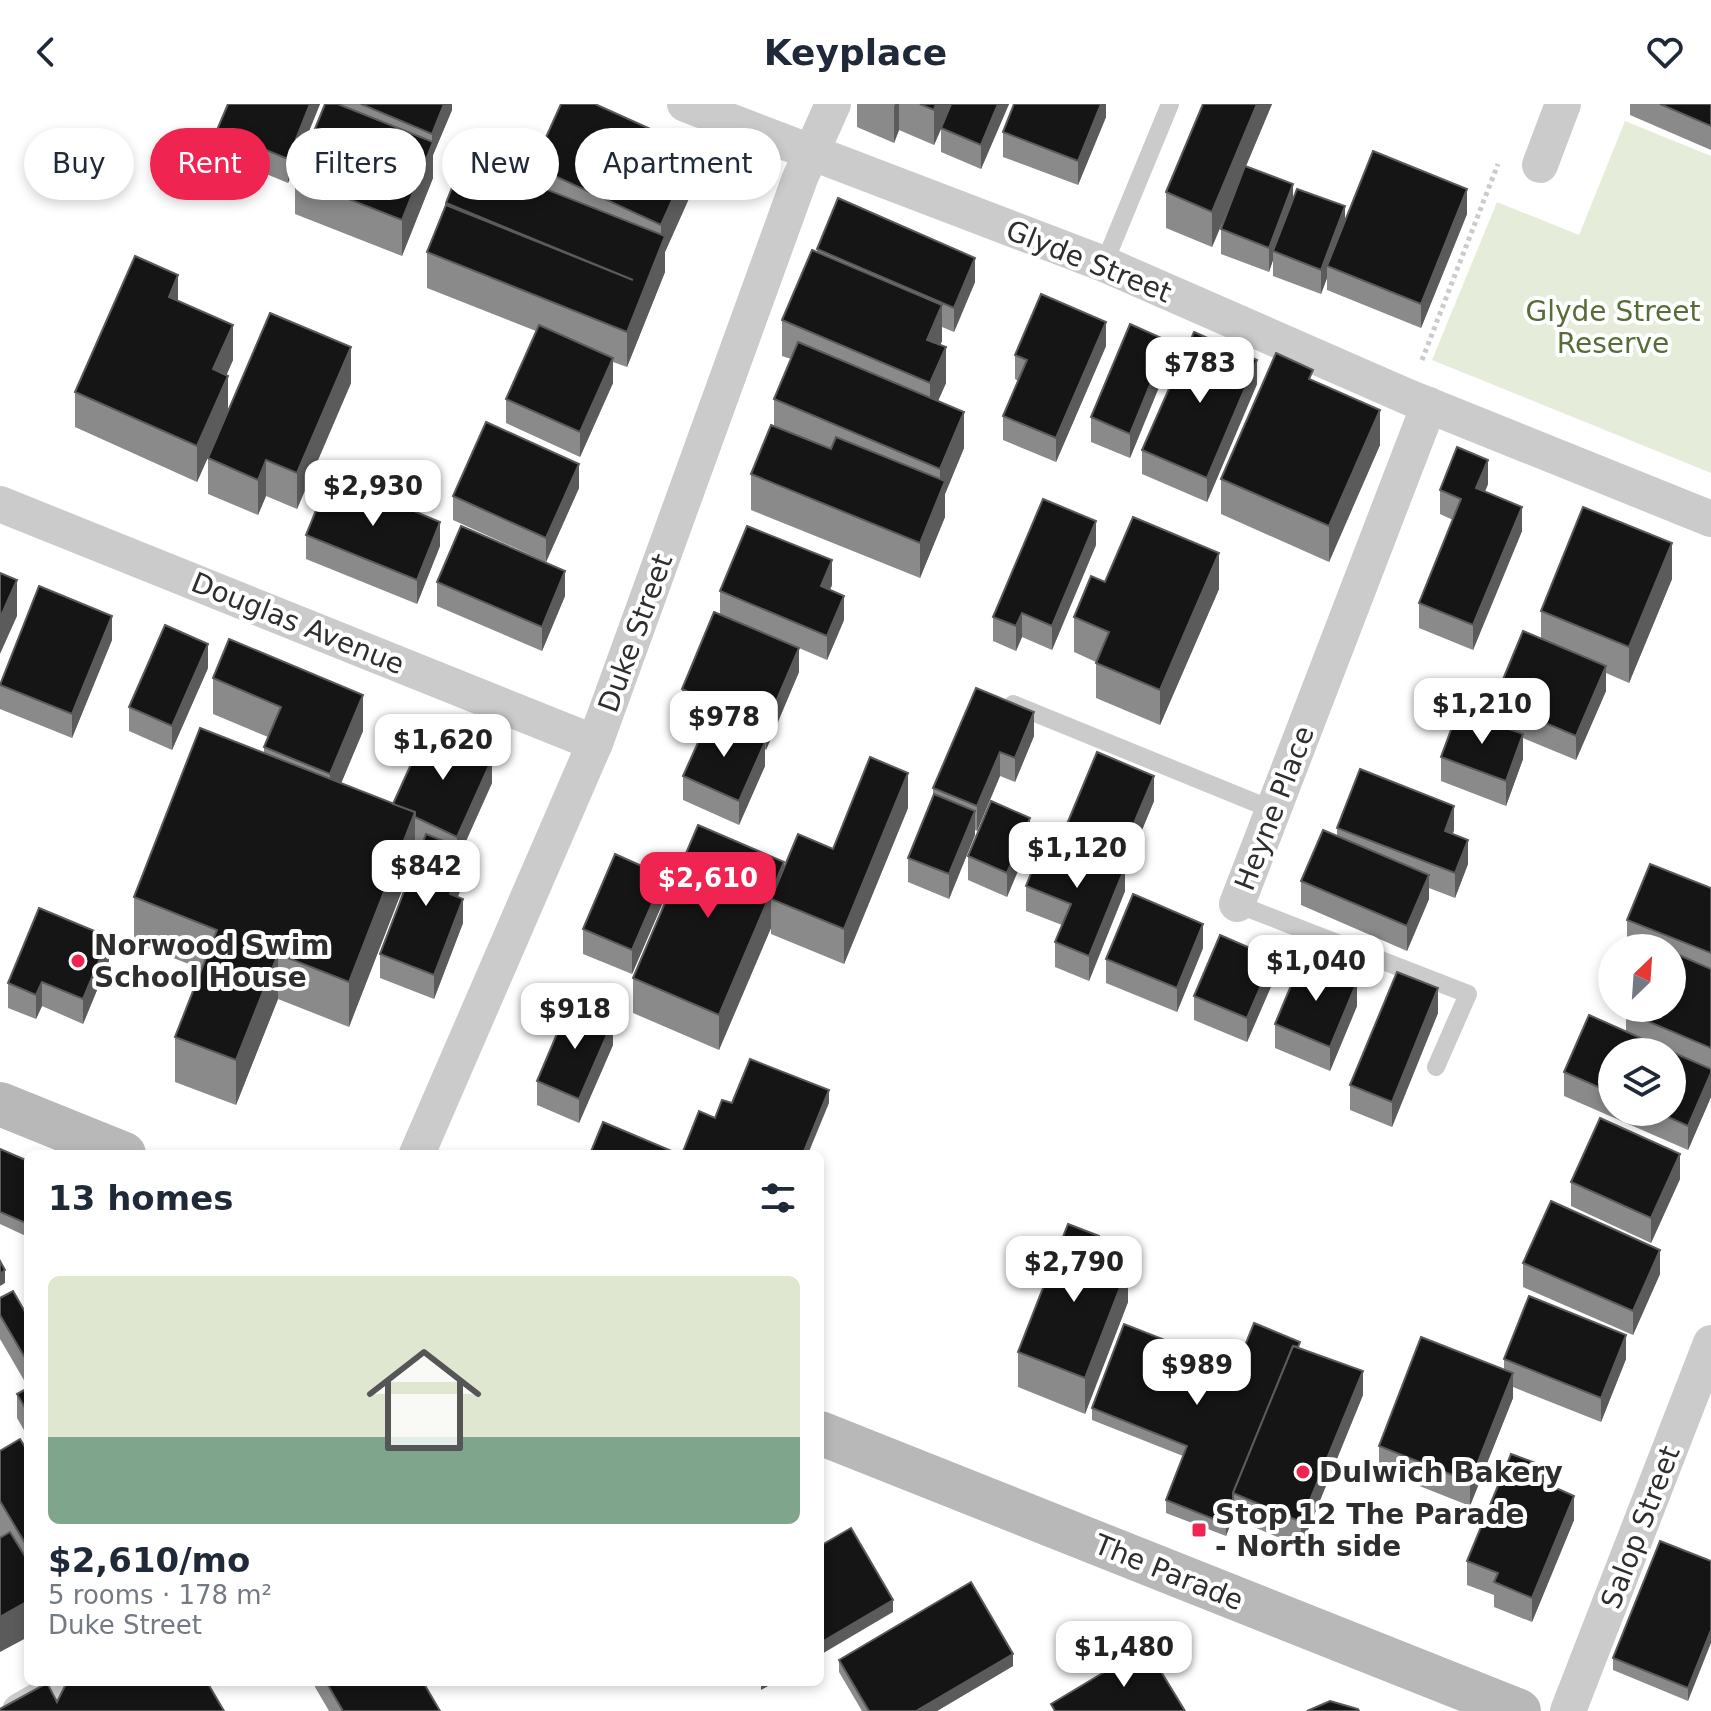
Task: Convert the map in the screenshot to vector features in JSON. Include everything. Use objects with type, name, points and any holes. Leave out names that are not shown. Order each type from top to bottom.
[{"type":"main road","points":[[0,1104],[114,1150]]},
{"type":"main road","name":"The Parade","points":[[824,1435],[1519,1711]]},
{"type":"street","name":"Glyde Street","points":[[685,104],[1104,264],[1418,401],[1711,519]]},
{"type":"street","name":"Duke Street","points":[[419,1150],[595,743],[800,178],[833,104]]},
{"type":"street","points":[[1540,165],[1563,104]]},
{"type":"street","name":"Heyne Place","points":[[1237,904],[1418,401]]},
{"type":"street","name":"Douglas Avenue","points":[[0,504],[595,743]]},
{"type":"street","name":"Salop Street","points":[[1568,1711],[1711,1343]]},
{"type":"street","points":[[20,1711],[64,1686]]},
{"type":"lane","points":[[1104,264],[1170,104]]},
{"type":"lane","points":[[989,695],[1273,810]]},
{"type":"lane","name":"Heyne Place","points":[[1237,904],[1468,994],[1436,1067]]},
{"type":"path","points":[[1418,401],[1499,160],[1540,165]]},
{"type":"green space","name":"Glyde Street Reserve","points":[[1625,121],[1711,156],[1711,473],[1432,360],[1497,202],[1579,235]]},
{"type":"building","points":[[228,104],[310,104],[300,128],[286,128],[286,158],[270,152],[270,128],[218,128]]},
{"type":"building","points":[[325,104],[338,104],[398,128],[315,128]]},
{"type":"building","points":[[361,104],[444,104],[432,134],[426,131],[426,128],[418,128]]},
{"type":"building","points":[[561,104],[595,104],[648,128],[575,128],[575,185],[559,178],[559,128],[550,128]]},
{"type":"building","points":[[920,104],[936,104],[934,110]]},
{"type":"building","points":[[951,104],[998,104],[981,145],[941,128]]},
{"type":"building","points":[[1014,104],[1101,104],[1078,161],[1003,132]]},
{"type":"building","points":[[1203,104],[1257,104],[1212,212],[1166,192]]},
{"type":"building","points":[[1660,104],[1711,104],[1711,126]]},
{"type":"building","points":[[426,139],[433,142],[426,160]]},
{"type":"building","points":[[1373,151],[1467,189],[1421,304],[1327,266]]},
{"type":"building","points":[[1245,166],[1293,184],[1269,248],[1221,229]]},
{"type":"building","points":[[1297,189],[1345,206],[1321,270],[1273,251]]},
{"type":"building","points":[[559,194],[665,236],[627,332],[427,252],[446,205],[633,280],[446,203],[447,200],[559,200]]},
{"type":"building","points":[[838,198],[975,258],[954,308],[817,249]]},
{"type":"building","points":[[351,200],[410,200],[402,220]]},
{"type":"building","points":[[607,200],[672,200],[661,225]]},
{"type":"building","points":[[812,250],[942,305],[927,340],[946,347],[930,383],[782,320]]},
{"type":"building","points":[[135,256],[178,275],[169,297],[233,325],[213,369],[228,376],[197,446],[75,392]]},
{"type":"building","points":[[1041,294],[1106,322],[1056,438],[1003,416],[1027,360],[1015,355]]},
{"type":"building","points":[[270,313],[351,347],[297,473],[266,460],[258,480],[208,458]]},
{"type":"building","points":[[1130,324],[1168,341],[1130,434],[1091,417]]},
{"type":"building","points":[[539,325],[613,358],[580,432],[506,399]]},
{"type":"building","points":[[1194,332],[1257,360],[1207,478],[1142,450]]},
{"type":"building","points":[[798,342],[964,412],[940,469],[774,399]]},
{"type":"building","points":[[1276,353],[1313,370],[1309,379],[1380,410],[1329,526],[1221,479]]},
{"type":"building","points":[[486,422],[579,464],[546,538],[453,496]]},
{"type":"building","points":[[771,425],[831,449],[836,437],[945,481],[920,543],[751,474]]},
{"type":"building","points":[[1457,447],[1488,460],[1476,488],[1522,507],[1473,625],[1419,603],[1461,499],[1440,490]]},
{"type":"building","points":[[330,476],[440,522],[417,580],[306,535]]},
{"type":"building","points":[[1043,499],[1096,521],[1052,626],[1022,613],[1016,626],[993,617]]},
{"type":"building","points":[[1583,507],[1672,543],[1629,647],[1541,611]]},
{"type":"building","points":[[1133,517],[1219,553],[1160,690],[1096,663],[1109,632],[1074,617],[1091,576],[1105,582]]},
{"type":"building","points":[[461,526],[565,571],[542,627],[437,582]]},
{"type":"building","points":[[747,526],[832,560],[821,586],[844,596],[827,636],[720,591]]},
{"type":"building","points":[[0,573],[17,580],[0,618]]},
{"type":"building","points":[[39,586],[112,616],[72,714],[0,685]]},
{"type":"building","points":[[714,612],[799,648],[766,725],[682,689]]},
{"type":"building","points":[[165,625],[208,644],[172,726],[129,707]]},
{"type":"building","points":[[1523,631],[1606,666],[1576,736],[1494,701]]},
{"type":"building","points":[[229,639],[363,695],[330,774],[264,747],[281,707],[213,678]]},
{"type":"building","points":[[976,688],[1034,712],[1015,758],[1000,752],[977,806],[933,788]]},
{"type":"building","points":[[1458,711],[1523,734],[1506,781],[1441,757]]},
{"type":"building","points":[[709,718],[765,742],[739,801],[683,776]]},
{"type":"building","points":[[200,728],[415,812],[349,982],[278,954],[236,1060],[175,1037],[217,930],[134,897]]},
{"type":"building","points":[[427,729],[492,759],[457,837],[415,817],[415,812],[393,804]]},
{"type":"building","points":[[1097,752],[1154,776],[1124,847],[1067,824]]},
{"type":"building","points":[[870,757],[908,773],[844,929],[771,899],[798,834],[833,849]]},
{"type":"building","points":[[1360,769],[1454,806],[1445,831],[1468,840],[1455,873],[1337,828]]},
{"type":"building","points":[[934,794],[975,811],[949,874],[908,858]]},
{"type":"building","points":[[991,801],[1030,818],[1007,873],[968,856]]},
{"type":"building","points":[[698,825],[784,862],[719,1015],[633,978]]},
{"type":"building","points":[[1323,830],[1429,875],[1407,926],[1301,881]]},
{"type":"building","points":[[426,834],[466,850],[450,894],[463,899],[434,975],[380,954]]},
{"type":"building","points":[[1046,836],[1125,867],[1089,956],[1055,942],[1071,904],[1026,886]]},
{"type":"building","points":[[615,854],[664,876],[632,950],[583,929]]},
{"type":"building","points":[[1650,864],[1711,888],[1711,953],[1686,943],[1686,934],[1663,934],[1627,920]]},
{"type":"building","points":[[1133,894],[1203,924],[1177,988],[1106,959]]},
{"type":"building","points":[[39,908],[109,937],[83,999],[42,982],[36,995],[8,983]]},
{"type":"building","points":[[1220,935],[1273,958],[1247,1018],[1194,996]]},
{"type":"building","points":[[1686,958],[1711,969],[1711,1048],[1650,1022],[1686,1022]]},
{"type":"building","points":[[1302,959],[1357,982],[1330,1047],[1275,1024]]},
{"type":"building","points":[[1397,972],[1438,988],[1392,1102],[1350,1085]]},
{"type":"building","points":[[570,1003],[613,1021],[579,1099],[537,1081]]},
{"type":"building","points":[[1589,1015],[1598,1022],[1641,1038],[1598,1038],[1598,1087],[1564,1072]]},
{"type":"building","points":[[1686,1058],[1711,1069],[1686,1125]]},
{"type":"building","points":[[750,1059],[829,1090],[805,1150],[684,1150],[699,1111],[715,1118],[722,1100],[732,1103]]},
{"type":"building","points":[[603,1122],[669,1150],[592,1150]]},
{"type":"building","points":[[1598,1122],[1598,1126],[1618,1126],[1680,1154],[1651,1218],[1571,1182]]},
{"type":"building","points":[[0,1149],[24,1159],[24,1222],[0,1212]]},
{"type":"building","points":[[1551,1201],[1660,1250],[1633,1311],[1523,1263]]},
{"type":"building","points":[[1068,1224],[1099,1236],[1098,1247],[1115,1254],[1112,1260],[1128,1267],[1085,1378],[1018,1352]]},
{"type":"building","points":[[13,1291],[24,1310],[24,1356],[0,1315],[0,1298]]},
{"type":"building","points":[[1529,1296],[1626,1335],[1601,1398],[1504,1359]]},
{"type":"building","points":[[1254,1323],[1300,1342],[1298,1347],[1293,1346],[1233,1493],[1233,1506],[1226,1524],[1166,1500],[1187,1446],[1092,1408],[1124,1324],[1236,1368]]},
{"type":"building","points":[[1421,1337],[1513,1373],[1470,1482],[1379,1446]]},
{"type":"building","points":[[1293,1346],[1363,1371],[1301,1522],[1233,1493]]},
{"type":"building","points":[[24,1390],[24,1406],[17,1394]]},
{"type":"building","points":[[20,1439],[24,1446],[24,1541],[0,1501],[0,1451]]},
{"type":"building","points":[[1511,1454],[1544,1466],[1538,1480],[1574,1496],[1532,1598],[1494,1582],[1498,1573],[1467,1561]]},
{"type":"building","points":[[851,1528],[893,1600],[824,1641],[824,1544]]},
{"type":"building","points":[[10,1532],[24,1555],[24,1603],[0,1617],[0,1538]]},
{"type":"building","points":[[1660,1541],[1711,1561],[1711,1630],[1688,1688],[1613,1658]]},
{"type":"building","points":[[971,1582],[1013,1654],[916,1711],[869,1711],[839,1660]]},
{"type":"building","points":[[1146,1647],[1185,1711],[1055,1711],[1051,1704]]},
{"type":"building","points":[[42,1686],[49,1686],[57,1702],[65,1686],[209,1686],[224,1711],[0,1711]]},
{"type":"building","points":[[328,1686],[425,1686],[440,1711],[343,1711]]},
{"type":"building","points":[[1330,1701],[1358,1709],[1359,1711],[1307,1711]]},
{"type":"place","name":"Norwood Swim School House","points":[[78,961]]},
{"type":"place","name":"Dulwich Bakery","points":[[1303,1472]]},
{"type":"place","name":"Stop 12 The Parade - North side","points":[[1199,1530]]}]
